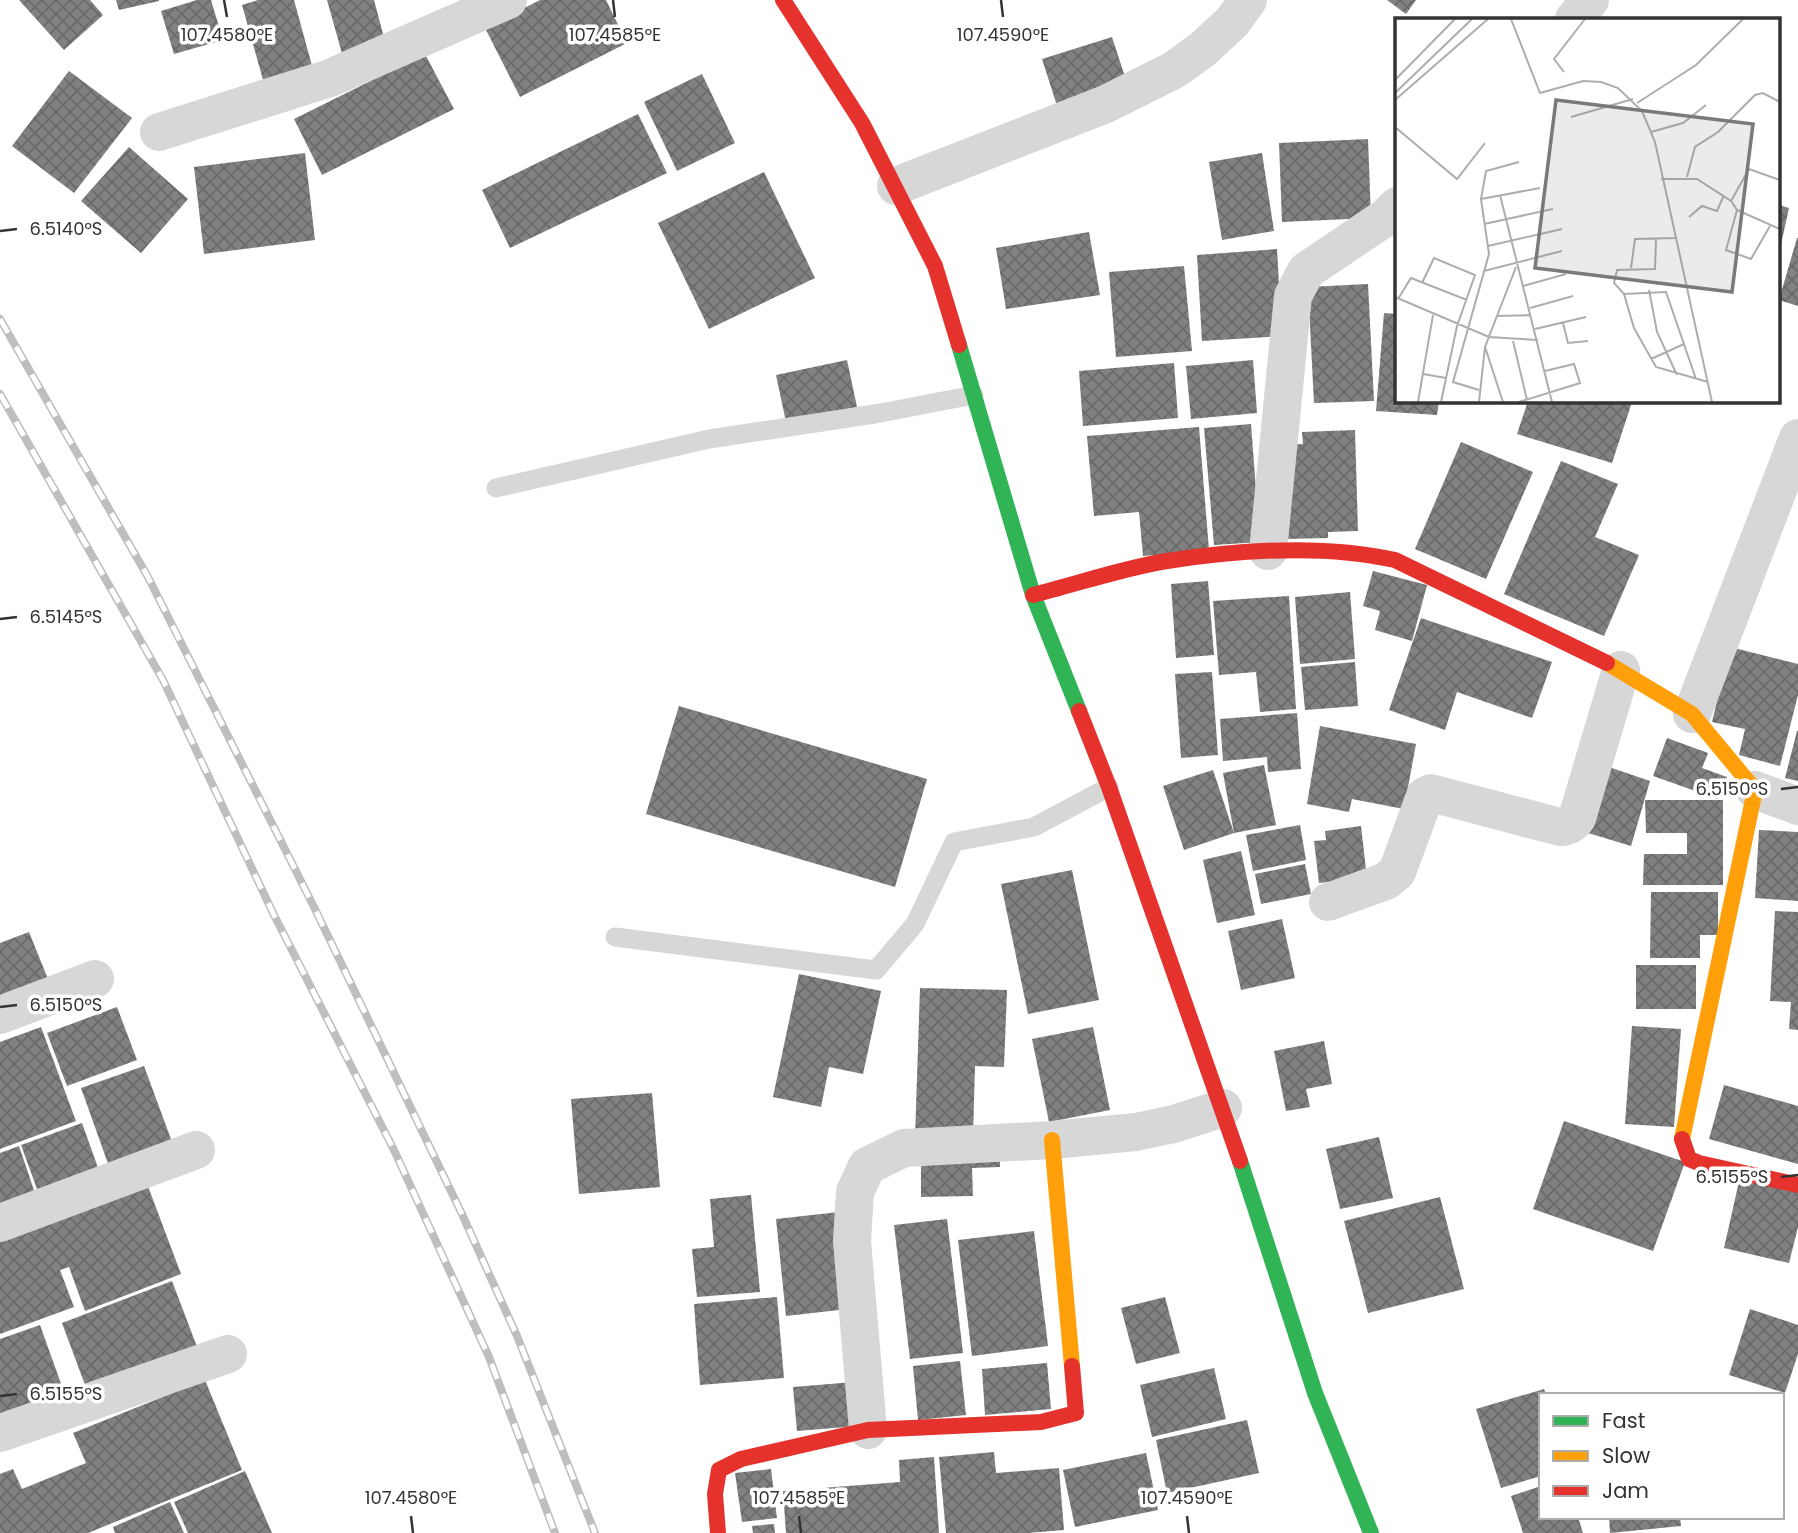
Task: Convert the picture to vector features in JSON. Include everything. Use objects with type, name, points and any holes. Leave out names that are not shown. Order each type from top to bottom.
[{"type":"street","points":[[159,132],[330,78],[508,0]]},
{"type":"street","points":[[783,0],[862,123],[935,266],[1033,595],[1109,787],[1223,1108],[1315,1393],[1371,1533]]},
{"type":"street","points":[[896,186],[1106,104],[1174,70],[1203,49],[1231,22],[1248,0]]},
{"type":"street","points":[[1575,18],[1590,0]]},
{"type":"street","points":[[1269,551],[1293,296],[1306,271],[1386,217],[1395,208]]},
{"type":"street","points":[[1692,714],[1798,438]]},
{"type":"street","points":[[1033,595],[1166,561],[1269,551],[1360,552],[1395,561],[1621,670],[1692,714],[1755,790],[1798,806]]},
{"type":"street","points":[[1328,902],[1393,877],[1401,866],[1423,800],[1431,793],[1436,792],[1560,827],[1574,823],[1621,670]]},
{"type":"street","points":[[1755,790],[1682,1139],[1689,1159],[1699,1163],[1798,1185]]},
{"type":"street","points":[[0,1015],[95,979]]},
{"type":"street","points":[[868,1430],[852,1241],[856,1192],[867,1166],[904,1148],[1052,1140],[1136,1132],[1174,1124],[1223,1108]]},
{"type":"street","points":[[718,1533],[714,1487],[719,1470],[741,1459],[868,1430],[1041,1422],[1076,1413],[1052,1140]]},
{"type":"street","points":[[0,1223],[196,1150]]},
{"type":"street","points":[[0,1433],[228,1354]]},
{"type":"lane","points":[[496,488],[709,439],[974,396]]},
{"type":"lane","points":[[615,937],[876,970],[915,924],[954,842],[1034,827],[1109,787]]},
{"type":"building","points":[[19,0],[90,0],[103,15],[64,50]]},
{"type":"building","points":[[116,0],[159,0],[159,1],[119,10]]},
{"type":"building","points":[[197,0],[211,0],[223,40],[174,54],[161,11]]},
{"type":"building","points":[[258,0],[294,0],[314,73],[265,87],[242,5]]},
{"type":"building","points":[[327,0],[374,0],[386,45],[343,57]]},
{"type":"building","points":[[540,0],[606,0],[627,43],[520,97],[485,28]]},
{"type":"building","points":[[1387,0],[1416,0],[1406,14]]},
{"type":"building","points":[[1112,37],[1129,89],[1059,112],[1042,59]]},
{"type":"building","points":[[425,54],[454,109],[322,175],[294,119]]},
{"type":"building","points":[[69,71],[132,118],[74,193],[12,146]]},
{"type":"building","points":[[702,74],[735,143],[677,171],[644,102]]},
{"type":"building","points":[[638,114],[667,173],[510,248],[482,190]]},
{"type":"building","points":[[1368,139],[1371,218],[1282,222],[1279,143]]},
{"type":"building","points":[[129,147],[188,199],[141,253],[81,201]]},
{"type":"building","points":[[305,153],[315,240],[204,254],[194,167]]},
{"type":"building","points":[[1262,153],[1274,231],[1222,240],[1209,162]]},
{"type":"building","points":[[764,172],[815,278],[709,329],[658,223]]},
{"type":"building","points":[[1780,205],[1789,208],[1780,249]]},
{"type":"building","points":[[1089,232],[1100,295],[1006,309],[996,248]]},
{"type":"building","points":[[1798,238],[1798,306],[1780,300]]},
{"type":"building","points":[[1277,249],[1282,336],[1202,341],[1197,255]]},
{"type":"building","points":[[1184,266],[1192,351],[1116,357],[1109,272]]},
{"type":"building","points":[[1368,284],[1374,401],[1314,403],[1308,287]]},
{"type":"building","points":[[1384,313],[1395,314],[1395,402],[1439,402],[1437,415],[1376,411]]},
{"type":"building","points":[[847,360],[857,407],[786,422],[776,375]]},
{"type":"building","points":[[1253,360],[1257,413],[1191,419],[1186,366]]},
{"type":"building","points":[[1174,363],[1178,418],[1083,426],[1079,371]]},
{"type":"building","points":[[1528,402],[1632,402],[1612,463],[1517,434]]},
{"type":"building","points":[[1251,424],[1260,542],[1214,545],[1204,428]]},
{"type":"building","points":[[1199,427],[1209,550],[1143,556],[1139,512],[1094,516],[1087,436]]},
{"type":"building","points":[[1355,430],[1358,531],[1328,532],[1328,538],[1286,539],[1283,445],[1303,444],[1302,432]]},
{"type":"building","points":[[1461,442],[1533,472],[1486,579],[1415,549]]},
{"type":"building","points":[[1561,461],[1618,484],[1595,537],[1639,555],[1604,636],[1504,594]]},
{"type":"building","points":[[1373,571],[1427,585],[1412,641],[1375,630],[1380,611],[1363,606]]},
{"type":"building","points":[[1208,581],[1214,655],[1176,658],[1171,584]]},
{"type":"building","points":[[1350,592],[1355,659],[1300,664],[1295,597]]},
{"type":"building","points":[[1289,596],[1296,709],[1260,712],[1256,672],[1219,675],[1213,601]]},
{"type":"building","points":[[1421,618],[1552,662],[1532,718],[1457,692],[1445,730],[1389,710]]},
{"type":"building","points":[[1730,647],[1798,664],[1798,695],[1780,766],[1739,755],[1745,729],[1712,722]]},
{"type":"building","points":[[1355,662],[1358,706],[1305,710],[1301,667]]},
{"type":"building","points":[[1212,672],[1218,755],[1181,758],[1175,674]]},
{"type":"building","points":[[679,706],[927,779],[895,887],[646,814]]},
{"type":"building","points":[[1297,713],[1301,769],[1268,772],[1267,757],[1223,761],[1220,719]]},
{"type":"building","points":[[1320,726],[1416,744],[1404,809],[1352,799],[1349,812],[1307,804]]},
{"type":"building","points":[[1798,731],[1798,781],[1785,778]]},
{"type":"building","points":[[1667,738],[1708,753],[1702,768],[1727,777],[1718,799],[1653,776]]},
{"type":"building","points":[[1264,765],[1276,825],[1234,833],[1223,773]]},
{"type":"building","points":[[1609,767],[1650,781],[1631,846],[1588,833]]},
{"type":"building","points":[[1213,770],[1234,833],[1184,850],[1163,786]]},
{"type":"building","points":[[1645,800],[1723,800],[1723,885],[1643,885],[1644,854],[1687,854],[1687,833],[1646,833]]},
{"type":"building","points":[[1300,825],[1306,860],[1253,871],[1246,835]]},
{"type":"building","points":[[1361,826],[1367,878],[1319,883],[1314,841],[1326,840],[1325,831]]},
{"type":"building","points":[[1759,830],[1798,832],[1798,901],[1755,898]]},
{"type":"building","points":[[1241,851],[1255,915],[1217,923],[1203,860]]},
{"type":"building","points":[[1305,864],[1311,894],[1261,904],[1255,874]]},
{"type":"building","points":[[1072,870],[1099,1000],[1028,1014],[1001,884]]},
{"type":"building","points":[[1651,892],[1718,892],[1718,935],[1700,935],[1700,958],[1650,958]]},
{"type":"building","points":[[1775,911],[1798,912],[1798,1030],[1789,1029],[1791,1002],[1770,1001]]},
{"type":"building","points":[[1282,919],[1295,978],[1241,990],[1228,931]]},
{"type":"building","points":[[29,932],[50,984],[0,1004],[0,943]]},
{"type":"building","points":[[1636,965],[1696,965],[1696,1009],[1636,1009]]},
{"type":"building","points":[[799,974],[881,991],[863,1074],[829,1067],[821,1107],[773,1097]]},
{"type":"building","points":[[920,988],[1007,990],[1004,1067],[975,1066],[973,1138],[915,1137]]},
{"type":"building","points":[[117,1007],[137,1060],[67,1086],[47,1033]]},
{"type":"building","points":[[1632,1026],[1681,1029],[1674,1127],[1625,1124]]},
{"type":"building","points":[[41,1027],[76,1121],[0,1149],[0,1042]]},
{"type":"building","points":[[1093,1027],[1110,1110],[1049,1122],[1032,1039]]},
{"type":"building","points":[[1324,1041],[1332,1084],[1306,1089],[1310,1107],[1286,1111],[1274,1051]]},
{"type":"building","points":[[144,1066],[175,1150],[111,1172],[81,1088]]},
{"type":"building","points":[[1724,1085],[1798,1106],[1798,1164],[1709,1139]]},
{"type":"building","points":[[652,1093],[660,1187],[579,1194],[571,1099]]},
{"type":"building","points":[[1564,1121],[1685,1162],[1653,1251],[1533,1209]]},
{"type":"building","points":[[82,1123],[102,1179],[41,1200],[21,1145]]},
{"type":"building","points":[[1379,1137],[1393,1198],[1340,1209],[1326,1149]]},
{"type":"building","points":[[19,1146],[36,1196],[0,1209],[0,1153]]},
{"type":"building","points":[[921,1149],[1000,1149],[1000,1167],[972,1168],[973,1196],[921,1197]]},
{"type":"building","points":[[1740,1177],[1798,1191],[1798,1227],[1789,1263],[1724,1248]]},
{"type":"building","points":[[146,1181],[181,1274],[85,1311],[69,1267],[60,1270],[74,1307],[0,1334],[0,1236]]},
{"type":"building","points":[[751,1195],[760,1292],[697,1297],[692,1249],[714,1247],[710,1199]]},
{"type":"building","points":[[1440,1197],[1464,1289],[1368,1313],[1344,1221]]},
{"type":"building","points":[[839,1212],[848,1309],[786,1316],[776,1219]]},
{"type":"building","points":[[947,1219],[963,1353],[910,1359],[894,1225]]},
{"type":"building","points":[[1034,1231],[1048,1346],[972,1356],[958,1240]]},
{"type":"building","points":[[172,1281],[199,1352],[88,1393],[62,1323]]},
{"type":"building","points":[[777,1297],[784,1378],[700,1385],[694,1304]]},
{"type":"building","points":[[1165,1297],[1180,1353],[1136,1364],[1121,1308]]},
{"type":"building","points":[[1750,1309],[1798,1325],[1798,1354],[1785,1393],[1729,1375]]},
{"type":"building","points":[[40,1325],[64,1392],[0,1416],[0,1339]]},
{"type":"building","points":[[960,1361],[966,1415],[918,1420],[913,1366]]},
{"type":"building","points":[[1047,1363],[1051,1409],[985,1415],[982,1369]]},
{"type":"building","points":[[1214,1368],[1226,1419],[1152,1437],[1140,1385]]},
{"type":"building","points":[[205,1380],[242,1470],[88,1533],[0,1533],[0,1474],[13,1469],[22,1489],[86,1463],[73,1433]]},
{"type":"building","points":[[854,1382],[858,1426],[797,1431],[793,1387]]},
{"type":"building","points":[[1544,1389],[1545,1393],[1539,1393],[1539,1477],[1501,1488],[1476,1409]]},
{"type":"building","points":[[1247,1420],[1259,1473],[1167,1493],[1156,1440]]},
{"type":"building","points":[[994,1452],[996,1473],[1059,1468],[1064,1530],[946,1533],[939,1457]]},
{"type":"building","points":[[1146,1453],[1158,1510],[1075,1527],[1063,1470]]},
{"type":"building","points":[[934,1457],[939,1533],[786,1533],[783,1491],[900,1482],[899,1460]]},
{"type":"building","points":[[771,1469],[777,1518],[742,1522],[735,1473]]},
{"type":"building","points":[[245,1471],[272,1533],[188,1533],[174,1502]]},
{"type":"building","points":[[1539,1487],[1539,1519],[1579,1519],[1583,1533],[1523,1533],[1511,1496]]},
{"type":"building","points":[[170,1502],[184,1533],[115,1533],[113,1527]]},
{"type":"building","points":[[1609,1519],[1680,1519],[1681,1526],[1610,1533]]},
{"type":"building","points":[[774,1524],[775,1533],[753,1533],[752,1526]]},
{"type":"railway","points":[[0,319],[148,577],[314,907],[462,1214],[517,1336],[595,1533]]},
{"type":"railway","points":[[0,394],[163,680],[273,913],[394,1150],[489,1357],[555,1533]]},
{"type":"traffic: fast","points":[[959,345],[1033,595],[1079,711]]},
{"type":"traffic: fast","points":[[1240,1161],[1315,1393],[1371,1533]]},
{"type":"traffic: slow","points":[[1607,663],[1692,714],[1755,790],[1682,1139]]},
{"type":"traffic: slow","points":[[1052,1140],[1072,1366]]},
{"type":"traffic: jam","points":[[783,0],[862,123],[935,266],[959,345]]},
{"type":"traffic: jam","points":[[1033,595],[1134,568],[1195,557],[1281,550],[1368,555],[1395,560],[1607,663]]},
{"type":"traffic: jam","points":[[1079,711],[1109,787],[1240,1161]]},
{"type":"traffic: jam","points":[[1682,1139],[1689,1159],[1699,1163],[1798,1185]]},
{"type":"traffic: jam","points":[[718,1533],[715,1494],[719,1470],[741,1459],[868,1430],[1041,1422],[1076,1413],[1072,1366]]}]
